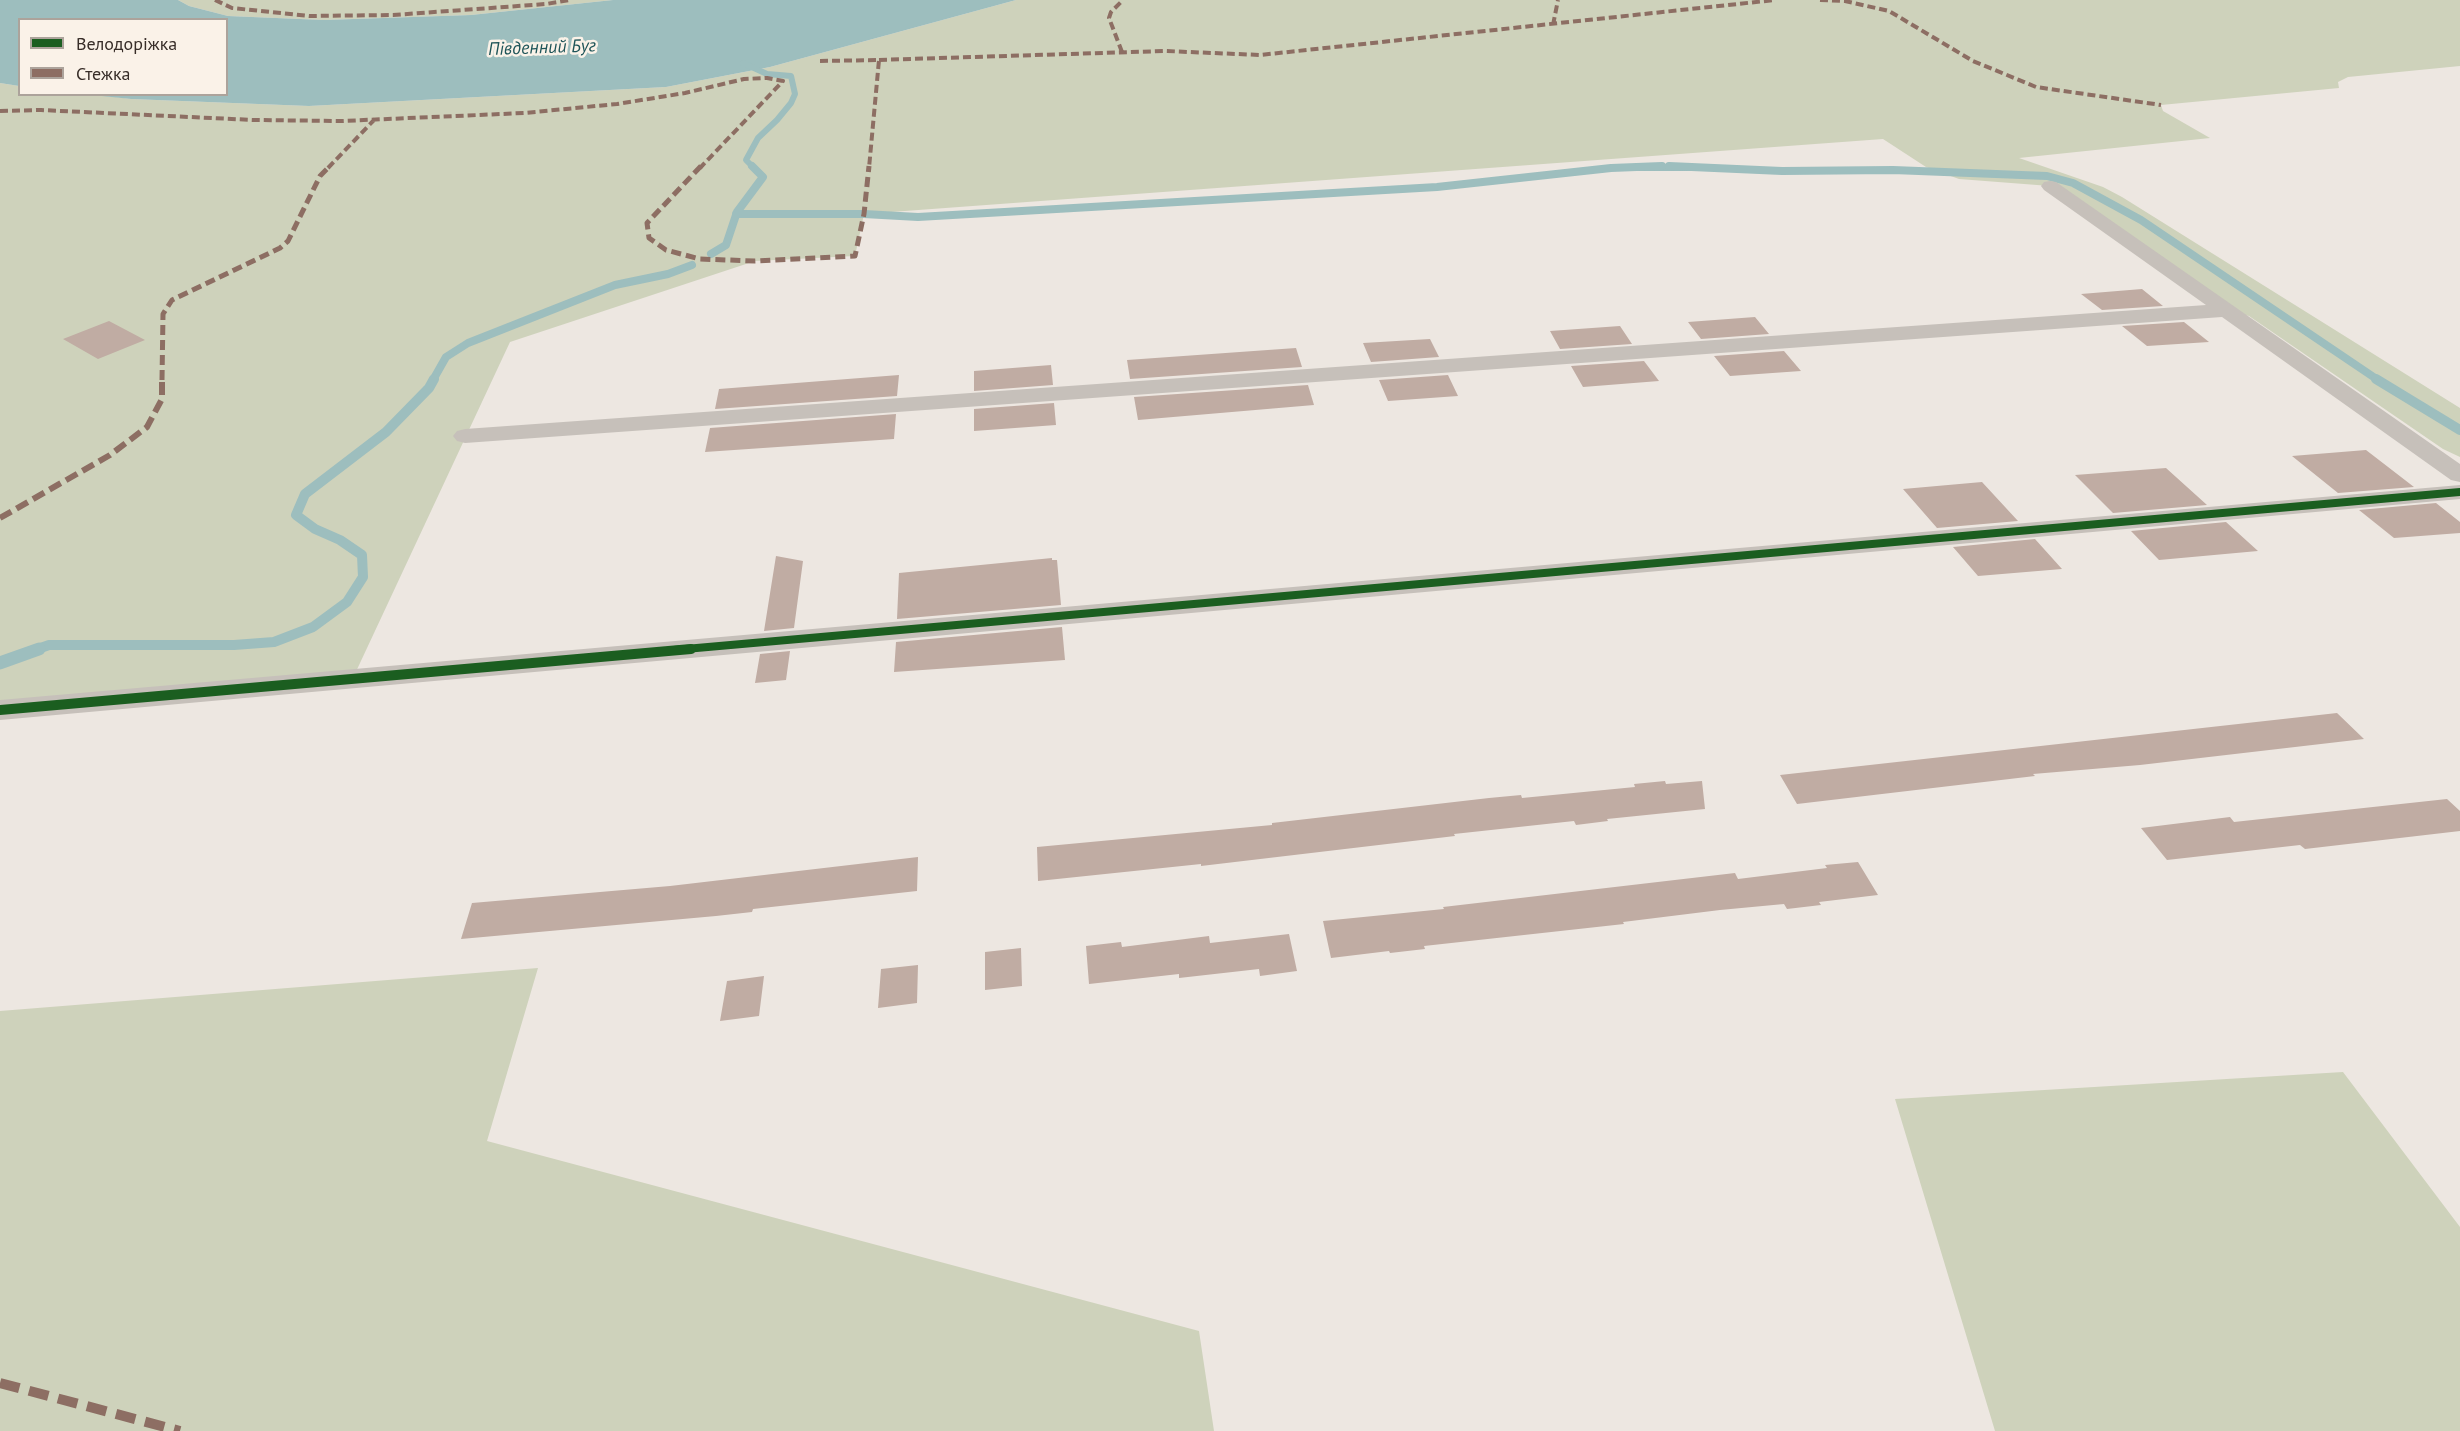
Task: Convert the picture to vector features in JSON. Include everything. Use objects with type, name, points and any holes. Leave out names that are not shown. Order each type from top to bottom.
[{"type":"street","points":[[2050,186],[2460,476]]},
{"type":"street","points":[[465,436],[2226,310]]},
{"type":"street","points":[[0,710],[2460,492]]},
{"type":"green space","points":[[178,0],[613,0],[471,15],[324,20],[228,16],[189,6]]},
{"type":"green space","points":[[1016,0],[2460,0],[2460,66],[2348,77],[2338,82],[2339,88],[2161,105],[2163,111],[2210,138],[2019,158],[2103,187],[2122,197],[2460,408],[2460,457],[2443,449],[2249,316],[2226,310],[2050,186],[1959,179],[1926,167],[1883,139],[864,214],[855,256],[755,261],[510,342],[353,678],[0,710],[0,83],[18,86],[18,96],[108,96],[131,99],[309,106],[666,87],[770,67]]},
{"type":"green space","points":[[538,968],[487,1141],[1199,1331],[1214,1431],[0,1431],[0,1011]]},
{"type":"green space","points":[[2343,1072],[2460,1227],[2460,1431],[1995,1431],[1895,1099]]},
{"type":"water","name":"Південний Буг","points":[[0,0],[178,0],[189,6],[228,16],[324,20],[471,15],[613,0],[1016,0],[770,67],[666,87],[309,106],[102,96],[228,96],[228,18],[18,18],[18,86],[0,83]]},
{"type":"building","points":[[2142,289],[2163,306],[2102,310],[2081,294]]},
{"type":"building","points":[[1755,317],[1769,334],[1701,339],[1688,322]]},
{"type":"building","points":[[109,321],[145,340],[98,359],[63,339]]},
{"type":"building","points":[[2184,322],[2209,342],[2147,346],[2122,326]]},
{"type":"building","points":[[1620,326],[1632,344],[1560,349],[1550,331]]},
{"type":"building","points":[[1430,339],[1439,357],[1371,362],[1363,343]]},
{"type":"building","points":[[1296,348],[1302,367],[1130,379],[1127,360]]},
{"type":"building","points":[[1784,351],[1801,371],[1730,376],[1714,356]]},
{"type":"building","points":[[1644,361],[1659,381],[1583,387],[1571,366]]},
{"type":"building","points":[[1051,365],[1053,385],[974,391],[974,371]]},
{"type":"building","points":[[899,375],[897,396],[715,409],[719,389]]},
{"type":"building","points":[[1448,375],[1458,396],[1388,401],[1379,380]]},
{"type":"building","points":[[1308,385],[1314,405],[1138,420],[1134,397]]},
{"type":"building","points":[[1054,403],[1056,425],[974,431],[974,409]]},
{"type":"building","points":[[896,414],[894,439],[705,452],[710,428]]},
{"type":"building","points":[[2366,450],[2414,487],[2338,493],[2292,456]]},
{"type":"building","points":[[2166,468],[2207,505],[2113,513],[2075,475]]},
{"type":"building","points":[[1982,482],[2018,521],[1937,528],[1903,489]]},
{"type":"building","points":[[2436,503],[2460,522],[2460,533],[2394,538],[2359,510]]},
{"type":"building","points":[[2226,522],[2258,551],[2159,560],[2131,531]]},
{"type":"building","points":[[2035,539],[2062,569],[1978,576],[1953,547]]},
{"type":"building","points":[[776,556],[803,561],[794,628],[764,631]]},
{"type":"building","points":[[1052,558],[1052,560],[1057,560],[1061,605],[897,619],[899,573]]},
{"type":"building","points":[[1062,627],[1065,660],[894,672],[896,642]]},
{"type":"building","points":[[790,651],[786,680],[755,683],[760,654]]},
{"type":"building","points":[[2337,713],[2364,739],[2140,765],[2033,774],[2035,776],[1797,804],[1780,775]]},
{"type":"building","points":[[1665,781],[1666,784],[1702,781],[1705,809],[1607,819],[1608,821],[1576,825],[1574,821],[1454,834],[1455,836],[1201,866],[1201,864],[1038,881],[1037,847],[1272,825],[1272,823],[1489,798],[1521,795],[1522,798],[1635,787],[1634,784]]},
{"type":"building","points":[[2447,799],[2460,811],[2460,831],[2305,849],[2300,845],[2167,860],[2141,828],[2230,817],[2234,822]]},
{"type":"building","points":[[918,857],[917,891],[753,909],[752,912],[716,916],[461,939],[472,903],[670,886]]},
{"type":"building","points":[[1858,862],[1878,895],[1819,902],[1821,905],[1787,909],[1784,904],[1720,910],[1623,922],[1624,924],[1424,946],[1425,949],[1390,953],[1389,951],[1331,958],[1323,921],[1444,909],[1443,907],[1735,873],[1738,879]]},
{"type":"building","points":[[1289,934],[1297,971],[1260,976],[1259,969],[1179,978],[1179,974],[1089,984],[1086,946],[1121,942],[1122,947],[1209,936],[1210,943]]},
{"type":"building","points":[[1021,948],[1022,986],[985,990],[985,952]]},
{"type":"building","points":[[918,965],[917,1003],[878,1008],[881,969]]},
{"type":"building","points":[[764,976],[759,1016],[720,1021],[727,981]]},
{"type":"waterway","points":[[736,214],[763,177],[746,160],[758,138],[777,120],[791,103],[795,94],[791,76],[767,74],[743,63]]},
{"type":"waterway","points":[[736,214],[864,214],[918,217],[1437,187],[1611,168],[1662,166]]},
{"type":"waterway","points":[[1669,166],[1782,171],[1893,170],[2047,176],[2073,183],[2141,220],[2378,380]]},
{"type":"waterway","points":[[1621,168],[1704,168]]},
{"type":"waterway","points":[[711,254],[726,245],[736,214]]},
{"type":"waterway","points":[[433,380],[446,357],[468,343],[615,285],[668,274],[692,265]]},
{"type":"waterway","points":[[35,650],[49,645],[234,645],[274,642],[313,627],[347,602],[363,577],[362,555],[340,540],[315,529],[296,515],[305,494],[386,432],[429,388],[434,379]]},
{"type":"waterway","points":[[2376,379],[2460,430]]},
{"type":"waterway","points":[[0,663],[39,649]]},
{"type":"marked path","points":[[215,0],[232,8],[309,16],[393,15],[546,4],[570,0]]},
{"type":"marked path","points":[[1122,52],[1109,18],[1111,12],[1123,0]]},
{"type":"marked path","points":[[1553,25],[1558,0]]},
{"type":"marked path","points":[[879,60],[1166,51],[1260,55],[1775,0]]},
{"type":"marked path","points":[[1820,0],[1845,1],[1889,11],[1973,61],[2036,87],[2161,105]]},
{"type":"marked path","points":[[0,111],[41,110],[254,120],[342,121],[524,113],[617,104],[685,93],[744,79],[767,78],[783,81],[647,223],[649,238],[666,250],[700,259],[755,261],[855,256],[864,214],[879,60],[820,61]]},
{"type":"marked path","points":[[0,518],[110,455],[147,427],[162,399],[163,314],[172,300],[280,248],[288,241],[320,176],[375,119]]},
{"type":"marked path","points":[[0,1383],[180,1431]]},
{"type":"cycle path","points":[[0,710],[2460,492]]}]
